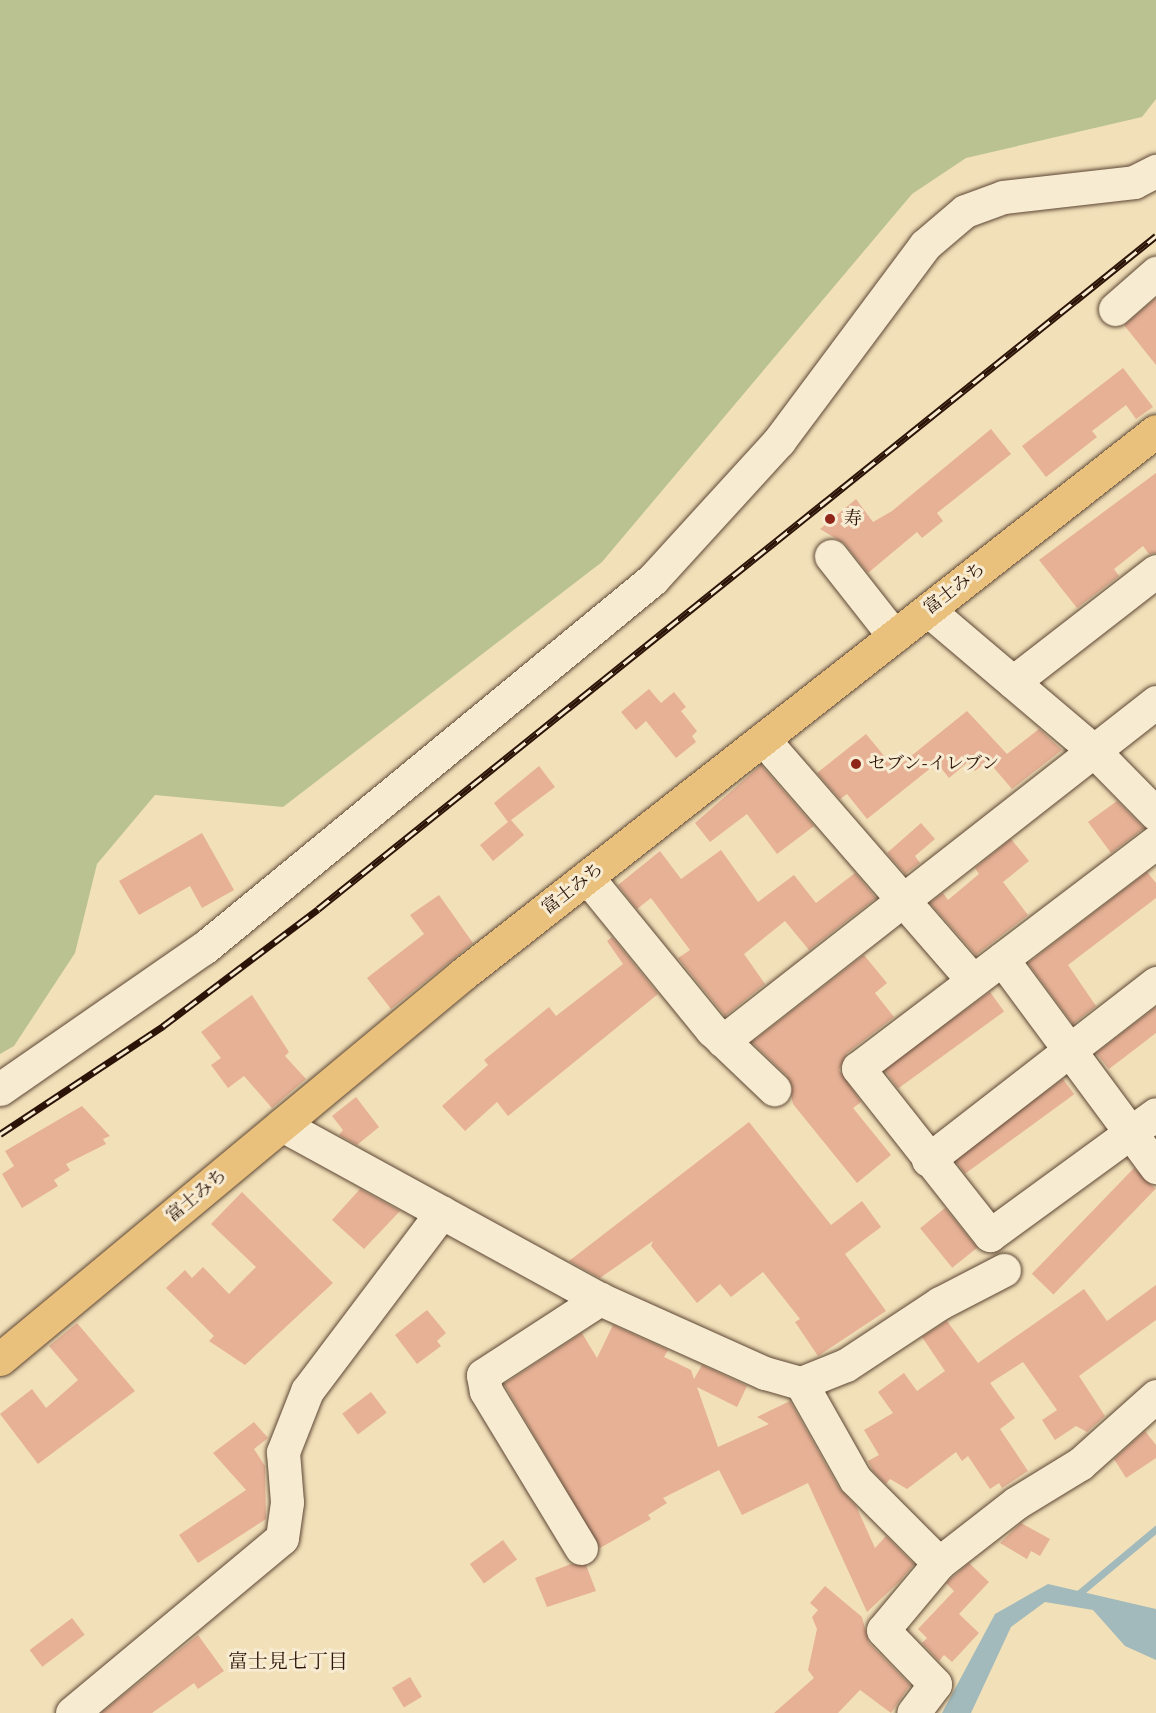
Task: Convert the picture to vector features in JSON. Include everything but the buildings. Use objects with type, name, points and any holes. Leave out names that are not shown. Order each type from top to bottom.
[{"type":"highway","name":"富士みち","points":[[0,1359],[282,1125],[587,878],[1156,431]]},
{"type":"street","points":[[0,1089],[204,948],[652,579],[779,441],[925,245],[965,211],[1003,197],[1134,182],[1156,171]]},
{"type":"street","points":[[1115,309],[1156,273]]},
{"type":"street","points":[[831,556],[894,636]]},
{"type":"street","points":[[1013,682],[1156,571]]},
{"type":"street","points":[[928,610],[1094,751],[1156,814]]},
{"type":"street","points":[[723,1041],[898,900],[1156,702]]},
{"type":"street","points":[[763,739],[898,900],[973,981]]},
{"type":"street","points":[[1156,842],[858,1068],[928,1160],[990,1235],[1156,1114]]},
{"type":"street","points":[[587,878],[723,1041],[774,1089]]},
{"type":"street","points":[[1002,959],[1156,1167]]},
{"type":"street","points":[[928,1160],[1156,983]]},
{"type":"street","points":[[282,1125],[600,1299],[765,1373],[801,1383],[846,1365],[940,1303],[1004,1270]]},
{"type":"street","points":[[72,1713],[282,1538],[287,1502],[283,1452],[307,1391],[442,1212]]},
{"type":"street","points":[[581,1548],[486,1391],[483,1375],[600,1299]]},
{"type":"street","points":[[801,1383],[855,1479],[939,1563]]},
{"type":"street","points":[[913,1713],[935,1684],[883,1630],[939,1563],[1016,1503],[1080,1464],[1156,1396]]},
{"type":"green space","points":[[0,0],[1156,0],[1156,99],[1142,117],[966,158],[912,194],[602,562],[283,807],[155,795],[97,864],[75,953],[14,1046],[0,1054]]},
{"type":"water","points":[[1048,1584],[1156,1609],[1156,1660],[1125,1646],[1093,1610],[1045,1602],[1011,1627],[971,1713],[942,1713],[995,1614]]},
{"type":"waterway","points":[[1077,1595],[1156,1529]]},
{"type":"railway","points":[[0,1134],[163,1026],[318,909],[1156,236]]},
{"type":"place","name":"寿","points":[[830,519]]},
{"type":"place","name":"セブン-イレブン","points":[[856,764]]},
{"type":"district","name":"富士見七丁目","points":[[288,1663]]}]
